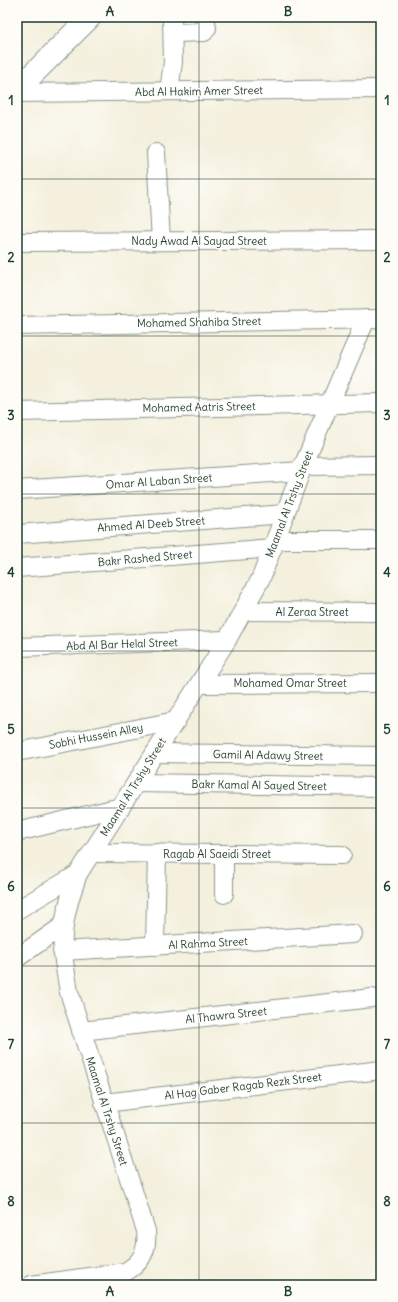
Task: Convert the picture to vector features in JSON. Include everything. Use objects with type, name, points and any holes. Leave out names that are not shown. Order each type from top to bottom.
[{"type":"street","points":[[20,85],[90,17]]},
{"type":"street","points":[[169,92],[173,62],[173,25],[204,32],[207,28],[205,17]]},
{"type":"street","name":"Abd Al Hakim Amer Street","points":[[20,85],[169,92],[381,89]]},
{"type":"street","points":[[156,153],[161,241]]},
{"type":"street","name":"Nady Awad Al Sayad Street","points":[[17,242],[381,240]]},
{"type":"street","name":"Mohamed Shahiba Street","points":[[17,326],[373,319]]},
{"type":"street","name":"Maamal Al Trshy Street","points":[[31,1285],[126,1272],[141,1260],[146,1251],[146,1231],[68,992],[62,951],[64,925],[69,899],[78,874],[200,684],[227,640],[261,578],[328,404],[373,319]]},
{"type":"street","name":"Mohamed Aatris Street","points":[[17,412],[381,403]]},
{"type":"street","name":"Omar Al Laban Street","points":[[17,490],[302,469],[381,465]]},
{"type":"street","name":"Ahmed Al Deeb Street","points":[[17,534],[285,514]]},
{"type":"street","name":"Bakr Rashed Street","points":[[17,568],[275,544],[381,540]]},
{"type":"street","name":"Al Zeraa Street","points":[[243,611],[381,612]]},
{"type":"street","name":"Abd Al Bar Helal Street","points":[[17,647],[227,640]]},
{"type":"street","name":"Mohamed Omar Street","points":[[200,684],[381,683]]},
{"type":"street","name":"Sobhi Hussein Alley","points":[[17,752],[176,721]]},
{"type":"street","name":"Gamil Al Adawy Street","points":[[155,753],[381,756]]},
{"type":"street","name":"Bakr Kamal Al Sayed Street","points":[[136,783],[381,787]]},
{"type":"street","points":[[17,832],[121,807]]},
{"type":"street","name":"Ragab Al Saeidi Street","points":[[92,853],[342,854]]},
{"type":"street","points":[[155,946],[157,853]]},
{"type":"street","points":[[224,854],[224,894]]},
{"type":"street","points":[[17,910],[78,874]]},
{"type":"street","points":[[17,958],[64,925]]},
{"type":"street","name":"Al Rahma Street","points":[[62,951],[353,934]]},
{"type":"street","name":"Al Thawra Street","points":[[81,1031],[372,998]]},
{"type":"street","name":"Al Hag Gaber Ragab Rezk Street","points":[[104,1102],[381,1070]]}]
